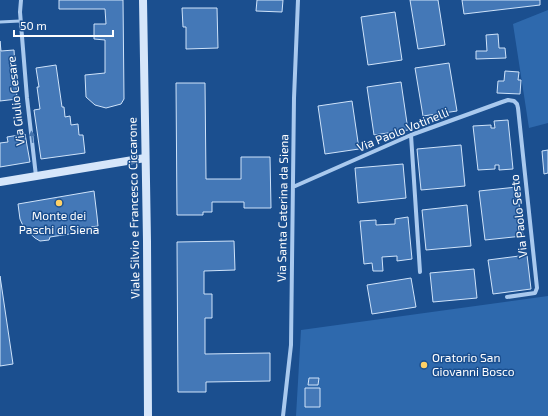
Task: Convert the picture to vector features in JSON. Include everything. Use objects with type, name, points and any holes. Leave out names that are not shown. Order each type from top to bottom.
[{"type":"street","name":"Via Giulio Cesare","points":[[21,0],[20,21],[36,176]]},
{"type":"street","name":"Viale Silvio e Francesco Ciccarone","points":[[143,0],[148,416]]},
{"type":"street","name":"Via Santa Caterina da Siena","points":[[283,416],[291,345],[294,98],[298,0]]},
{"type":"street","name":"Via Paolo Votinelli","points":[[293,187],[411,135],[502,102],[508,100],[514,101],[518,108]]},
{"type":"street","name":"Via Paolo Sesto","points":[[507,297],[535,293],[537,288],[518,108]]},
{"type":"street","points":[[411,135],[420,272]]},
{"type":"street","points":[[0,182],[145,158]]},
{"type":"lane","points":[[0,22],[20,21]]},
{"type":"shaded area","points":[[548,10],[548,123],[529,128],[513,24]]},
{"type":"shaded area","name":"Oratorio San Giovanni Bosco","points":[[548,296],[548,416],[296,416],[301,330]]},
{"type":"building","points":[[59,0],[123,0],[124,99],[121,104],[106,108],[95,105],[86,97],[85,75],[105,73],[105,40],[94,39],[94,24],[106,24],[105,9],[59,9]]},
{"type":"building","points":[[257,0],[283,0],[282,12],[256,11]]},
{"type":"building","points":[[410,0],[438,0],[445,45],[418,49]]},
{"type":"building","points":[[462,0],[540,0],[540,5],[464,14]]},
{"type":"building","points":[[182,8],[217,8],[218,48],[186,49],[186,27],[183,27]]},
{"type":"building","points":[[395,12],[402,60],[368,65],[361,17]]},
{"type":"building","points":[[498,34],[499,48],[505,48],[506,58],[476,59],[476,51],[487,51],[486,35]]},
{"type":"building","points":[[0,41],[1,51],[14,50],[17,99],[0,101]]},
{"type":"building","points":[[449,63],[457,111],[423,116],[415,68]]},
{"type":"building","points":[[56,65],[62,107],[64,107],[65,117],[70,116],[71,125],[78,124],[79,135],[83,135],[85,153],[41,159],[34,110],[40,109],[36,68]]},
{"type":"building","points":[[505,71],[519,72],[518,80],[521,80],[520,94],[497,93],[498,81],[504,81]]},
{"type":"building","points":[[401,82],[408,130],[374,135],[367,87]]},
{"type":"building","points":[[176,83],[205,83],[206,179],[241,179],[241,157],[270,157],[271,208],[244,208],[244,202],[212,202],[212,212],[203,212],[203,215],[177,215]]},
{"type":"building","points":[[352,101],[359,149],[325,154],[318,106]]},
{"type":"building","points":[[508,120],[513,169],[499,170],[499,165],[495,165],[495,169],[478,170],[473,126],[491,125],[491,128],[495,128],[494,121]]},
{"type":"building","points":[[25,134],[30,162],[0,167],[0,143],[8,142],[7,137]]},
{"type":"building","points":[[461,145],[465,186],[421,190],[417,149]]},
{"type":"building","points":[[548,150],[548,173],[544,174],[542,151]]},
{"type":"building","points":[[403,164],[406,198],[358,203],[355,168]]},
{"type":"building","points":[[517,187],[523,236],[485,240],[479,191]]},
{"type":"building","points":[[94,191],[98,226],[91,227],[89,231],[50,237],[49,240],[40,241],[24,228],[20,219],[18,204]]},
{"type":"building","points":[[467,205],[471,246],[426,250],[422,210]]},
{"type":"building","points":[[408,217],[412,259],[397,261],[397,256],[382,257],[383,271],[373,271],[372,263],[364,264],[360,221],[376,220],[376,225],[395,224],[395,219]]},
{"type":"building","points":[[234,241],[235,270],[204,271],[204,294],[212,294],[212,318],[205,318],[205,354],[270,353],[270,381],[206,382],[206,392],[178,392],[177,242]]},
{"type":"building","points":[[527,255],[531,289],[493,294],[488,260]]},
{"type":"building","points":[[474,269],[477,298],[433,302],[430,273]]},
{"type":"building","points":[[0,276],[13,364],[0,366]]},
{"type":"building","points":[[411,278],[416,307],[372,314],[367,285]]},
{"type":"building","points":[[309,378],[319,378],[318,385],[308,385]]},
{"type":"building","points":[[305,388],[320,388],[320,407],[305,407]]},
{"type":"place","name":"Monte dei Paschi di Siena","points":[[59,203]]},
{"type":"place","name":"Oratorio San Giovanni Bosco","points":[[424,365]]}]
